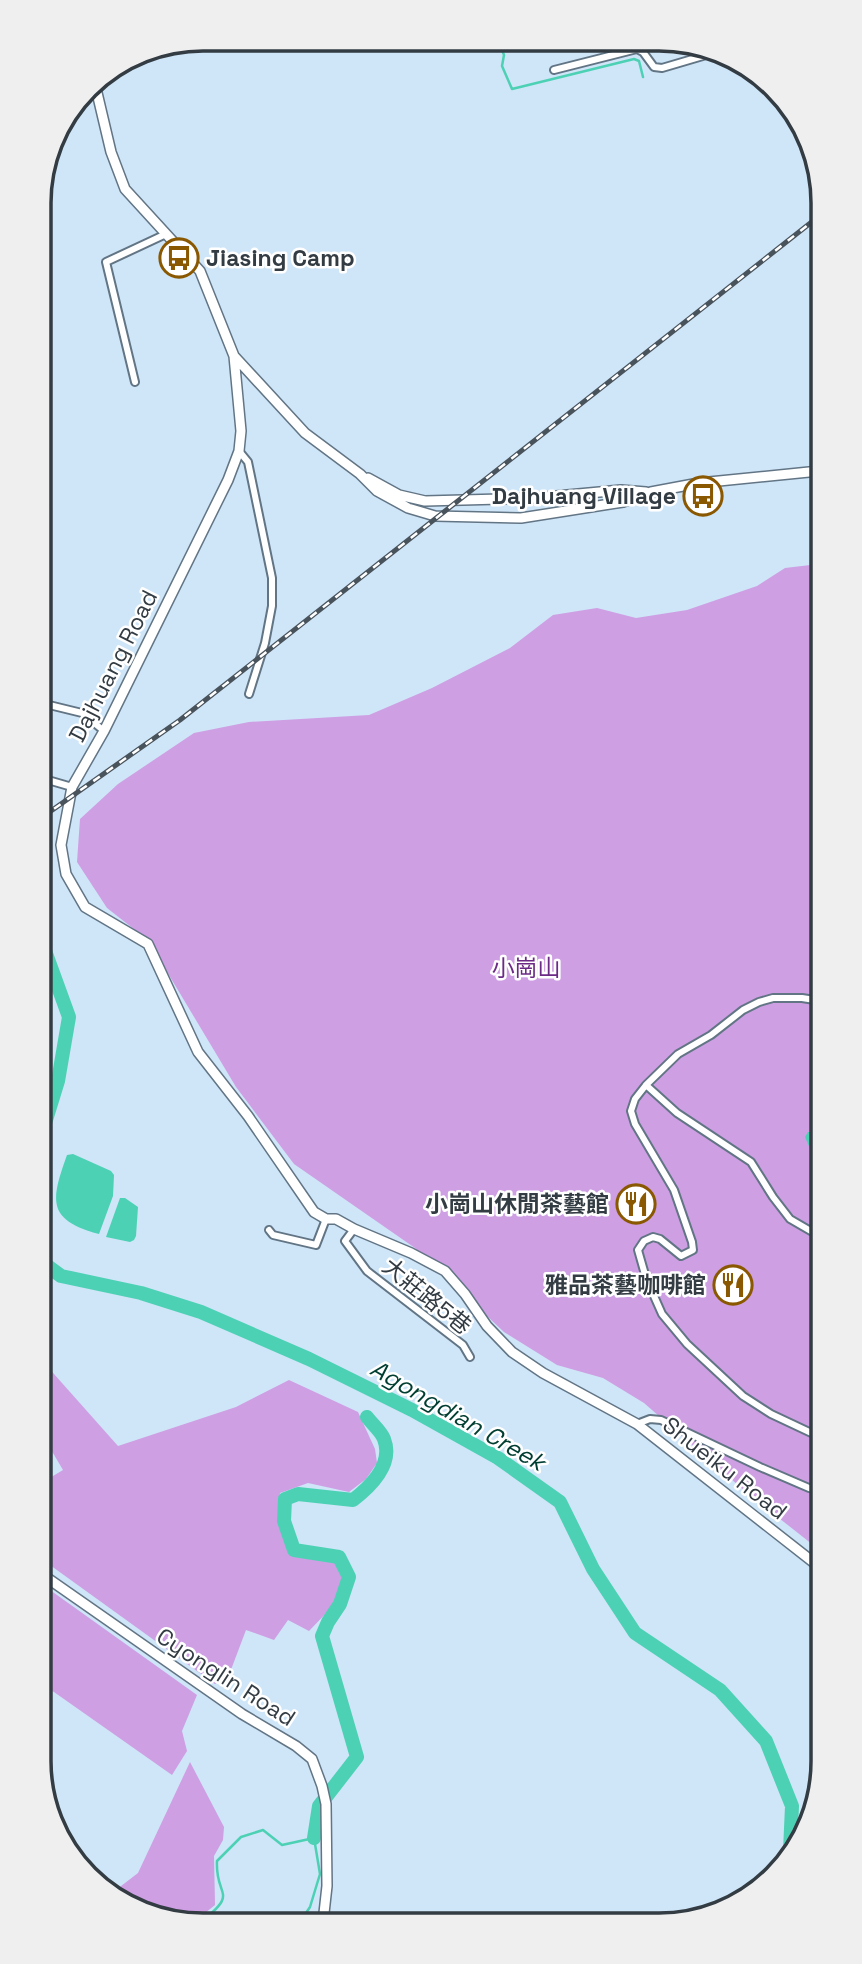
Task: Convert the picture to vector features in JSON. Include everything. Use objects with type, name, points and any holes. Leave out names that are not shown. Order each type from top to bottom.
[{"type":"street","points":[[555,70],[628,51]]},
{"type":"street","points":[[641,51],[654,67],[662,68],[700,57]]},
{"type":"street","name":"Dajhuang Road","points":[[97,93],[117,172],[125,189],[200,271],[234,355],[242,431],[239,451],[228,480],[104,731],[72,787],[61,845],[66,874],[85,907],[148,944],[198,1052],[247,1116],[314,1212],[326,1219],[336,1219],[445,1271],[487,1326],[512,1352],[543,1373],[594,1398],[637,1424]]},
{"type":"street","points":[[135,382],[106,262],[166,234]]},
{"type":"street","points":[[234,355],[305,433],[360,474],[377,491],[408,508],[435,516],[521,518],[622,502],[651,492],[699,483],[811,472]]},
{"type":"street","points":[[239,451],[248,462],[272,578],[272,606],[265,643],[248,694]]},
{"type":"street","points":[[360,474],[399,495],[425,501],[535,498],[621,490],[651,492]]},
{"type":"street","points":[[51,706],[82,713],[104,731]]},
{"type":"street","points":[[51,781],[72,787]]},
{"type":"street","points":[[811,999],[773,998],[743,1010],[711,1035],[678,1054],[646,1085],[635,1099],[631,1111],[635,1124],[674,1190],[692,1242],[693,1250],[681,1256],[660,1239],[653,1237],[644,1241],[638,1250],[646,1278],[663,1314],[687,1344],[743,1395],[771,1413],[811,1433]]},
{"type":"street","points":[[646,1085],[677,1113],[751,1162],[790,1219],[811,1231]]},
{"type":"street","points":[[269,1230],[273,1235],[316,1245],[326,1219]]},
{"type":"street","name":"大莊路5巷","points":[[354,1229],[345,1241],[367,1271],[463,1345],[470,1357]]},
{"type":"street","points":[[637,1424],[650,1419],[661,1420],[811,1488]]},
{"type":"street","name":"Shueiku Road","points":[[637,1424],[811,1560]]},
{"type":"street","name":"Cyonglin Road","points":[[51,1581],[242,1714],[296,1746],[312,1759],[326,1804],[327,1886],[324,1913]]},
{"type":"green space","name":"小崗山","points":[[811,565],[811,1543],[746,1492],[644,1403],[603,1378],[557,1365],[504,1332],[415,1248],[294,1164],[236,1087],[148,940],[107,908],[77,862],[80,819],[118,784],[194,733],[249,722],[369,715],[432,688],[510,648],[553,615],[597,608],[636,618],[687,610],[757,586],[785,568]]},
{"type":"green space","points":[[51,1371],[118,1446],[236,1407],[289,1380],[358,1412],[375,1449],[377,1463],[366,1479],[349,1492],[308,1483],[280,1493],[280,1523],[288,1552],[300,1557],[334,1561],[342,1578],[333,1606],[309,1631],[288,1620],[274,1640],[246,1630],[229,1675],[215,1684],[51,1566],[51,1477],[63,1470],[51,1450]]},
{"type":"green space","points":[[51,1591],[197,1695],[182,1731],[187,1751],[172,1775],[51,1690]]},
{"type":"green space","points":[[190,1762],[224,1827],[223,1840],[214,1856],[215,1905],[205,1913],[173,1910],[145,1902],[119,1888],[138,1873]]},
{"type":"shaded area","points":[[811,1132],[811,1151],[805,1137]]},
{"type":"shaded area","points":[[73,1154],[111,1171],[114,1175],[113,1196],[99,1234],[69,1222],[61,1215],[57,1206],[56,1196],[62,1171],[67,1155]]},
{"type":"shaded area","points":[[120,1198],[125,1198],[138,1207],[136,1236],[130,1242],[106,1237]]},
{"type":"waterway","points":[[502,51],[502,66],[512,89],[634,59],[639,61],[643,77]]},
{"type":"waterway","name":"Agongdian Creek","points":[[51,968],[69,1017],[58,1081],[51,1104]]},
{"type":"waterway","name":"Agongdian Creek","points":[[51,1269],[61,1276],[141,1293],[201,1312],[309,1359],[412,1410],[498,1458],[560,1502],[593,1569],[635,1633],[720,1690],[766,1741],[792,1806],[791,1838]]},
{"type":"waterway","points":[[314,1838],[319,1806],[357,1757],[322,1636],[340,1604],[349,1577],[339,1557],[294,1550],[284,1521],[285,1499],[298,1494],[353,1500],[366,1489],[379,1474],[386,1458],[383,1436],[367,1417]]},
{"type":"waterway","points":[[212,1913],[223,1899],[217,1861],[241,1837],[263,1830],[282,1845],[314,1838],[320,1874],[306,1913]]},
{"type":"railway","points":[[51,811],[180,720],[811,223]]},
{"type":"place","name":"Jiasing Camp","points":[[179,258]]},
{"type":"place","name":"Dajhuang Village","points":[[703,496]]},
{"type":"place","name":"小崗山休閒茶藝館","points":[[636,1204]]},
{"type":"place","name":"雅品茶藝咖啡館","points":[[733,1285]]}]
